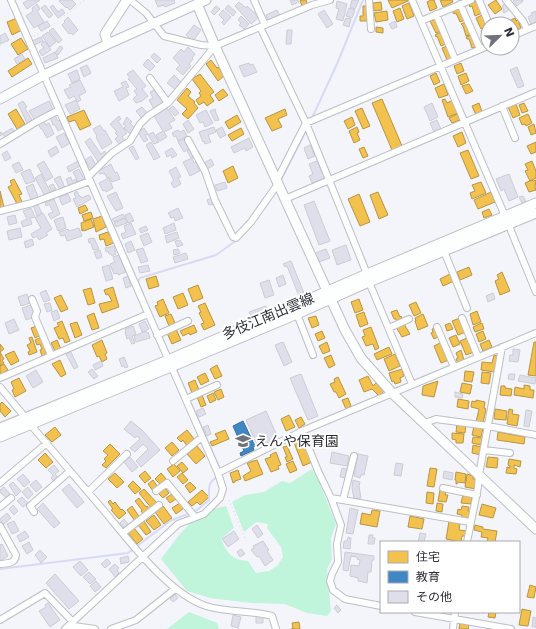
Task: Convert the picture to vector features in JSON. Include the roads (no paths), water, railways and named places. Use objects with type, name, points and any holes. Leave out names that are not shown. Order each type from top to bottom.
[{"type":"main road","points":[[108,44],[105,34],[127,0]]},
{"type":"main road","points":[[0,99],[44,75],[108,44],[206,0]]},
{"type":"main road","points":[[197,4],[344,330],[361,358],[392,393],[536,529]]},
{"type":"main road","name":"多伎江南出雲線","points":[[368,278],[444,251],[507,220],[536,203]]},
{"type":"main road","name":"多伎江南出雲線","points":[[0,437],[28,421],[170,363],[368,278],[507,220],[536,213]]},
{"type":"main road","name":"多伎江南出雲線","points":[[170,363],[297,314],[329,295]]},
{"type":"main road","name":"多伎江南出雲線","points":[[0,428],[28,421]]},
{"type":"street","points":[[11,0],[186,399],[218,473],[223,490],[220,498],[204,514],[178,524],[65,629]]},
{"type":"street","points":[[130,0],[146,13],[164,36],[201,45],[215,46],[312,5],[330,0]]},
{"type":"street","points":[[254,0],[262,26],[306,123],[412,384]]},
{"type":"street","points":[[369,0],[371,29]]},
{"type":"street","points":[[412,0],[507,220],[536,292]]},
{"type":"street","points":[[421,21],[471,0]]},
{"type":"street","points":[[479,0],[486,16]]},
{"type":"street","points":[[506,0],[523,21],[527,30]]},
{"type":"street","points":[[188,140],[205,171],[215,200],[232,237],[236,238],[251,222],[275,188],[306,123],[480,49],[460,4]]},
{"type":"street","points":[[436,14],[455,59]]},
{"type":"street","points":[[520,33],[536,26]]},
{"type":"street","points":[[0,211],[32,202],[89,179],[112,153],[130,141],[140,124],[148,116],[168,103],[215,46]]},
{"type":"street","points":[[150,78],[168,103]]},
{"type":"street","points":[[285,199],[536,92]]},
{"type":"street","points":[[502,106],[514,138]]},
{"type":"street","points":[[0,144],[59,110]]},
{"type":"street","points":[[444,251],[467,308]]},
{"type":"street","points":[[32,299],[37,311],[35,317],[52,355]]},
{"type":"street","points":[[0,378],[148,314]]},
{"type":"street","points":[[297,314],[314,355]]},
{"type":"street","points":[[462,318],[478,357]]},
{"type":"street","points":[[389,328],[409,319]]},
{"type":"street","points":[[157,335],[188,321]]},
{"type":"street","points":[[437,327],[454,367]]},
{"type":"street","points":[[218,473],[302,431],[536,333]]},
{"type":"street","points":[[467,541],[477,495],[479,475],[502,347]]},
{"type":"street","points":[[186,399],[217,385]]},
{"type":"street","points":[[0,387],[123,533],[175,589],[206,606],[272,616],[276,629]]},
{"type":"street","points":[[425,423],[436,419],[488,426],[536,436]]},
{"type":"street","points":[[302,431],[318,471],[332,498],[341,525],[337,544],[338,562],[330,582],[333,590],[345,599],[380,606]]},
{"type":"street","points":[[173,461],[202,437]]},
{"type":"street","points":[[0,483],[46,443]]},
{"type":"street","points":[[484,450],[510,453]]},
{"type":"street","points":[[88,492],[127,454]]},
{"type":"street","points":[[343,500],[354,456]]},
{"type":"street","points":[[34,512],[30,506],[70,471]]},
{"type":"street","points":[[156,491],[167,483],[195,517]]},
{"type":"street","points":[[443,488],[477,495]]},
{"type":"street","points":[[0,507],[10,498]]},
{"type":"street","points":[[332,498],[470,522]]},
{"type":"street","points":[[123,533],[159,505]]},
{"type":"street","points":[[0,526],[16,555],[12,562],[0,564]]},
{"type":"street","points":[[111,629],[136,620],[175,589]]},
{"type":"street","points":[[0,620],[45,593],[73,622]]},
{"type":"street","points":[[421,613],[511,629]]},
{"type":"street","points":[[452,629],[456,613]]},
{"type":"street","points":[[65,629],[74,626],[95,629]]},
{"type":"waterway","points":[[312,118],[337,64],[363,0]]},
{"type":"waterway","points":[[281,180],[307,129]]},
{"type":"waterway","points":[[147,304],[138,281],[140,278],[216,255],[237,240]]},
{"type":"waterway","points":[[176,369],[221,471]]},
{"type":"waterway","points":[[0,569],[128,553],[170,521],[197,510],[209,500],[209,489],[211,483],[219,476]]},
{"type":"place","name":"えんや保育園","points":[[243,441]]}]
